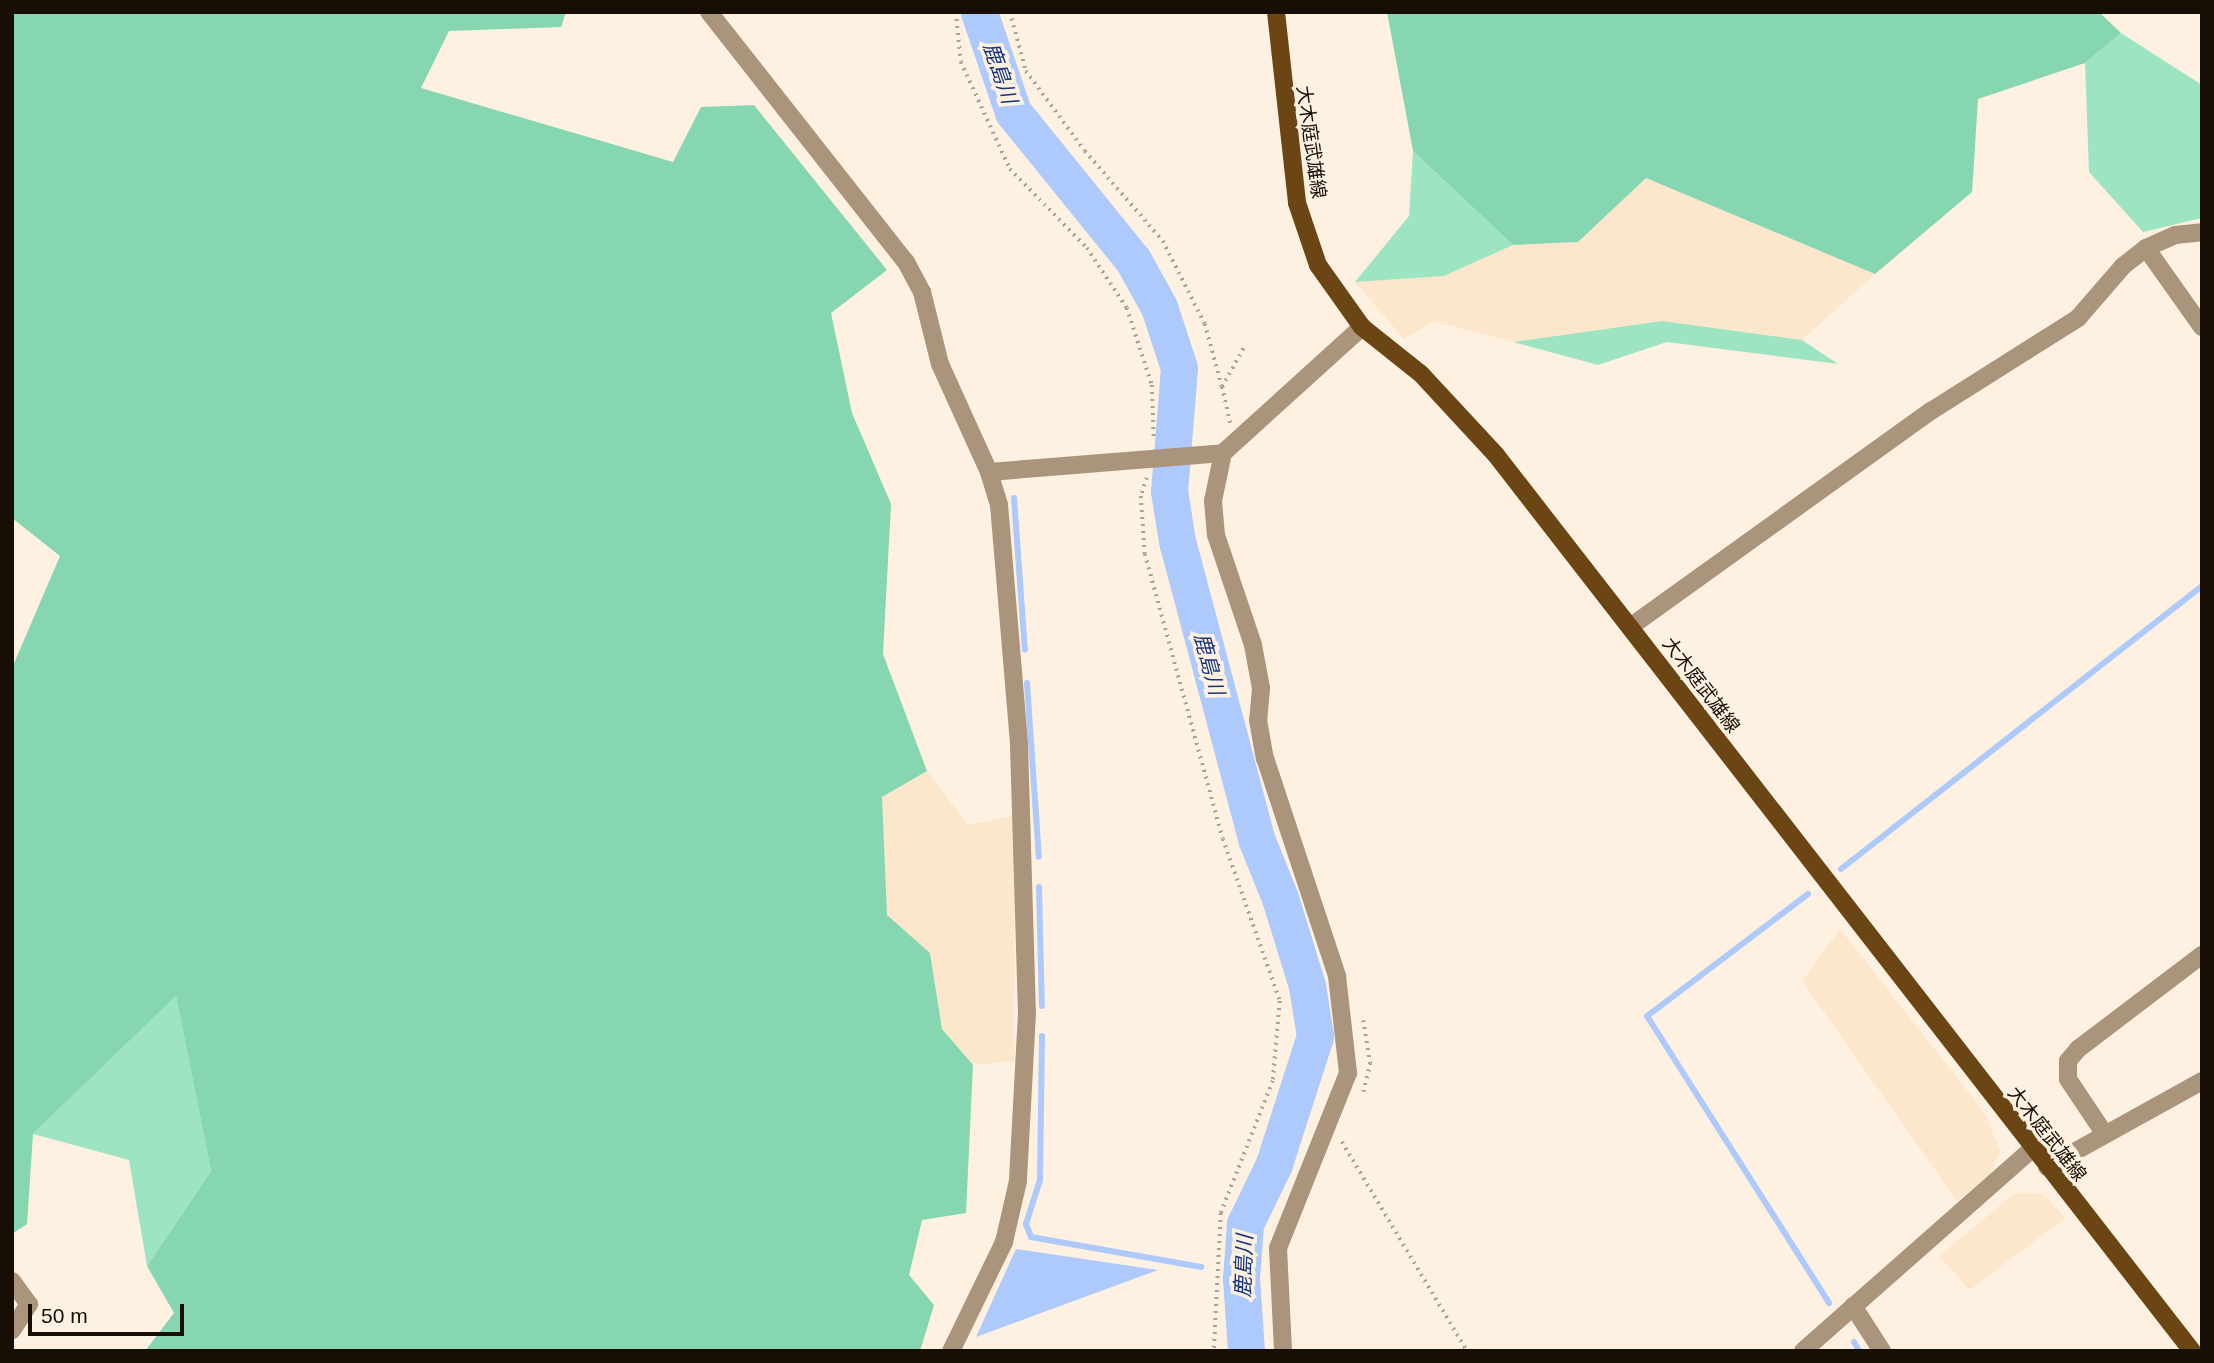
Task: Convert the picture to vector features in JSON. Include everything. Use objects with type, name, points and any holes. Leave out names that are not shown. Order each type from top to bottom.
[{"type":"main road","name":"大木庭武雄線","points":[[1276,12],[1297,203],[1318,265],[1363,327],[1421,374],[1496,455],[2032,1149],[2192,1351]]},
{"type":"street","points":[[709,12],[906,262],[922,292],[940,364],[989,472],[1004,548],[1018,732],[1027,1013],[1018,1181],[1004,1242],[955,1349]]},
{"type":"street","points":[[1630,627],[1931,411],[2078,317],[2123,266],[2146,248],[2175,235],[2202,232]]},
{"type":"street","points":[[2146,248],[2202,327]]},
{"type":"street","points":[[989,472],[1218,454],[1242,440],[1363,327]]},
{"type":"street","points":[[1218,454],[1213,501],[1216,535],[1253,645],[1261,688],[1258,720],[1265,758],[1337,976],[1348,1073],[1278,1248],[1283,1351]]},
{"type":"street","points":[[2104,1133],[2068,1079],[2068,1061],[2078,1049],[2202,955]]},
{"type":"street","points":[[2047,1167],[2104,1133],[2202,1082]]},
{"type":"street","points":[[1803,1351],[2032,1149]]},
{"type":"street","points":[[12,1281],[29,1304],[12,1330]]},
{"type":"street","points":[[1853,1306],[1882,1351]]},
{"type":"path","points":[[956,12],[961,62],[1010,169],[1087,248],[1127,308],[1152,385],[1154,458],[1141,496],[1145,554],[1223,839],[1280,1001],[1273,1081],[1221,1213],[1214,1351]]},
{"type":"path","points":[[1010,12],[1027,71],[1085,151],[1163,242],[1205,324],[1222,387],[1225,417],[1242,440]]},
{"type":"path","points":[[1222,387],[1245,345]]},
{"type":"shaded area","points":[[1646,178],[1875,274],[1802,340],[1662,321],[1513,342],[1435,321],[1404,339],[1355,282],[1444,276],[1513,245],[1578,242]]},
{"type":"shaded area","points":[[927,771],[968,825],[1015,815],[1014,1061],[973,1065],[942,1029],[930,953],[887,915],[882,797]]},
{"type":"shaded area","points":[[1840,929],[1984,1112],[2000,1151],[1990,1174],[1957,1201],[1802,981]]},
{"type":"shaded area","points":[[2015,1193],[2043,1193],[2065,1218],[1970,1290],[1939,1256]]},
{"type":"green space","points":[[12,12],[566,12],[561,27],[449,31],[421,88],[673,162],[701,107],[754,105],[887,270],[831,313],[852,413],[891,504],[883,654],[927,771],[882,797],[887,915],[930,953],[942,1029],[973,1065],[966,1213],[922,1220],[909,1275],[934,1305],[920,1351],[145,1351],[174,1313],[147,1266],[211,1171],[176,996],[33,1134],[27,1224],[12,1234],[12,668],[60,556],[12,518]]},
{"type":"green space","points":[[1387,12],[2099,12],[2121,33],[2085,63],[1978,99],[1972,192],[1875,274],[1646,178],[1578,242],[1513,245],[1413,151]]},
{"type":"green space","points":[[2121,33],[2202,85],[2202,218],[2143,232],[2089,172],[2085,63]]},
{"type":"green space","points":[[1413,151],[1513,245],[1444,276],[1355,282],[1409,216]]},
{"type":"green space","points":[[1662,321],[1802,340],[1838,364],[1667,342],[1598,365],[1513,342]]},
{"type":"green space","points":[[176,996],[211,1171],[147,1266],[129,1160],[33,1134]]},
{"type":"water","points":[[1016,1249],[1158,1270],[976,1337]]},
{"type":"waterway","name":"鹿島川","points":[[979,12],[1013,112],[1133,260],[1159,307],[1179,368],[1169,491],[1177,541],[1257,841],[1280,898],[1307,986],[1315,1036],[1274,1164],[1245,1224],[1241,1278],[1246,1351]]},
{"type":"waterway","points":[[1014,498],[1025,650]]},
{"type":"waterway","points":[[1841,869],[2202,586]]},
{"type":"waterway","points":[[1027,683],[1039,857]]},
{"type":"waterway","points":[[1039,887],[1042,1006]]},
{"type":"waterway","points":[[1808,894],[1647,1016],[1829,1303]]},
{"type":"waterway","points":[[1042,1036],[1040,1180],[1026,1224],[1031,1237],[1201,1267]]},
{"type":"waterway","points":[[1227,1273],[1241,1278]]},
{"type":"waterway","points":[[1854,1342],[1859,1351]]}]
